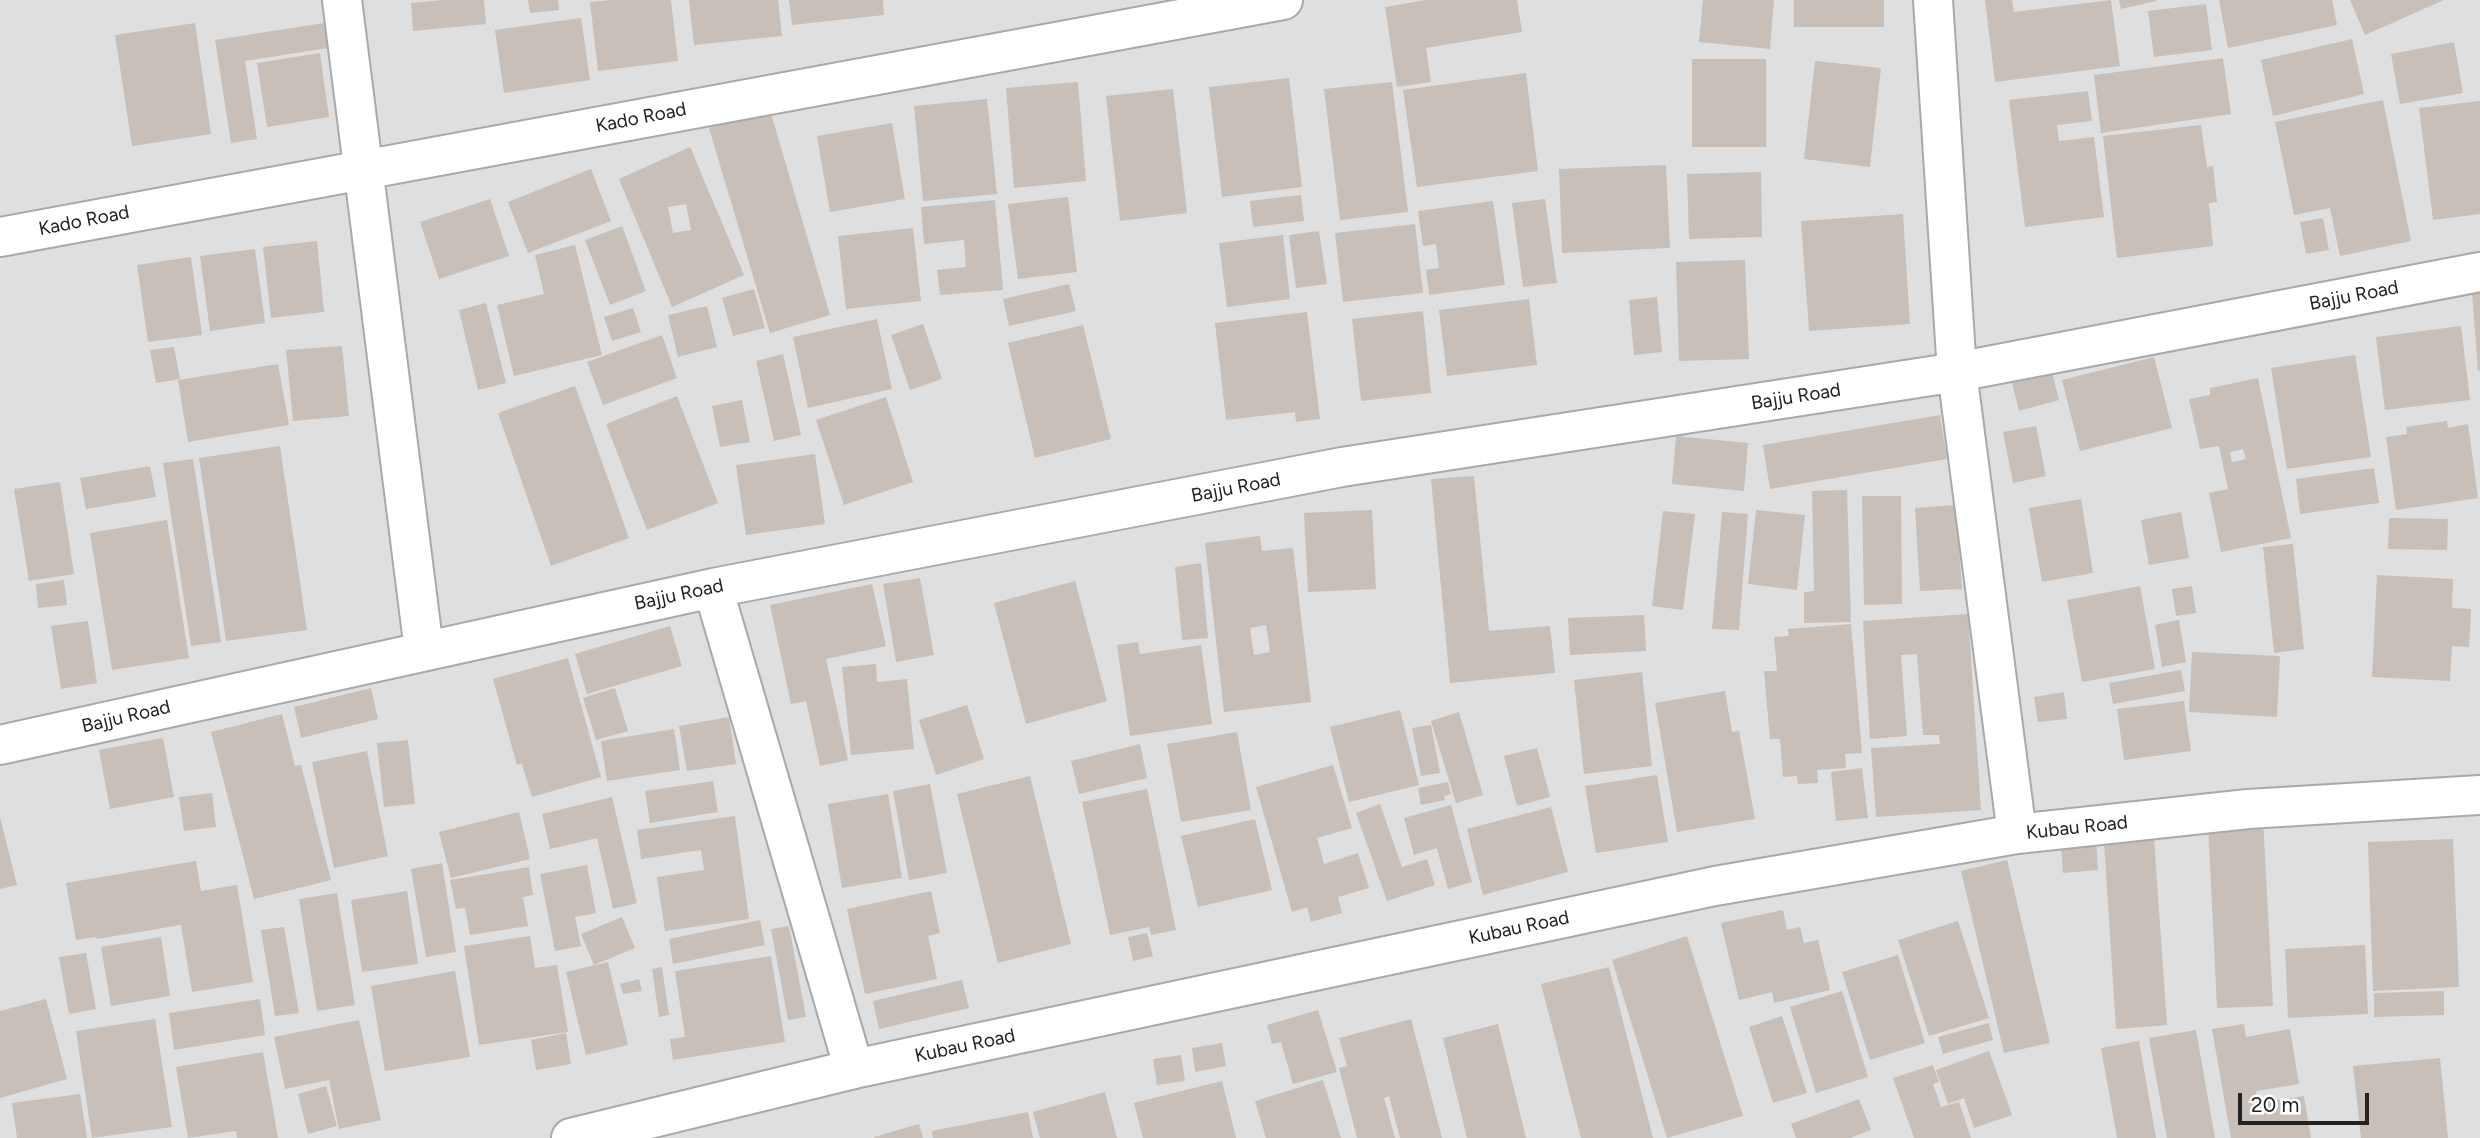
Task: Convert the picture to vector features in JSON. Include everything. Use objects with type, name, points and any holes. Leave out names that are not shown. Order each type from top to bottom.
[{"type":"street","points":[[342,0],[424,650]]},
{"type":"street","name":"Kado Road","points":[[0,237],[364,169],[1142,12],[1283,0]]},
{"type":"street","points":[[1933,0],[1957,372],[2017,834]]},
{"type":"street","name":"Bajju Road","points":[[0,745],[713,588],[1342,467],[1957,372],[2480,272]]},
{"type":"street","points":[[713,588],[854,1069]]},
{"type":"street","name":"Kubau Road","points":[[571,1138],[854,1069],[1715,886],[2017,834],[2248,809],[2480,795]]},
{"type":"shaded area","points":[[0,0],[2480,0],[2480,1138],[0,1138]]},
{"type":"building","points":[[484,0],[486,24],[413,31],[411,3]]},
{"type":"building","points":[[528,0],[558,0],[559,10],[530,13]]},
{"type":"building","points":[[671,0],[678,61],[598,71],[590,2]]},
{"type":"building","points":[[689,0],[778,0],[782,36],[694,45]]},
{"type":"building","points":[[789,0],[883,0],[884,15],[792,25]]},
{"type":"building","points":[[1426,0],[1517,0],[1522,32],[1426,48],[1431,82],[1397,87],[1385,7]]},
{"type":"building","points":[[1703,0],[1774,0],[1770,49],[1699,42]]},
{"type":"building","points":[[1794,0],[1884,0],[1884,27],[1794,27]]},
{"type":"building","points":[[1985,0],[2012,0],[2014,12],[2111,0],[2120,66],[1995,82]]},
{"type":"building","points":[[2119,0],[2156,0],[2156,1],[2121,9]]},
{"type":"building","points":[[2219,0],[2332,0],[2337,25],[2228,48]]},
{"type":"building","points":[[2350,0],[2444,0],[2365,35]]},
{"type":"building","points":[[2206,4],[2212,50],[2154,57],[2148,11]]},
{"type":"building","points":[[581,18],[590,80],[504,93],[495,30]]},
{"type":"building","points":[[195,23],[211,134],[132,146],[115,35]]},
{"type":"building","points":[[324,23],[328,48],[245,61],[257,139],[231,143],[215,40]]},
{"type":"building","points":[[2352,39],[2364,94],[2273,116],[2261,60]]},
{"type":"building","points":[[2454,42],[2463,93],[2400,104],[2391,54]]},
{"type":"building","points":[[320,53],[329,117],[267,127],[257,63]]},
{"type":"building","points":[[2223,58],[2231,114],[2101,133],[2094,75]]},
{"type":"building","points":[[1692,59],[1766,59],[1766,147],[1692,147]]},
{"type":"building","points":[[1815,61],[1881,68],[1870,167],[1804,159]]},
{"type":"building","points":[[1526,73],[1538,171],[1417,187],[1403,90]]},
{"type":"building","points":[[1289,78],[1302,187],[1222,197],[1209,87]]},
{"type":"building","points":[[1078,82],[1086,181],[1014,188],[1006,88]]},
{"type":"building","points":[[1392,82],[1408,212],[1340,220],[1324,89]]},
{"type":"building","points":[[1173,89],[1187,213],[1120,221],[1106,96]]},
{"type":"building","points":[[2088,91],[2092,121],[2057,125],[2059,141],[2094,137],[2104,217],[2025,227],[2009,100]]},
{"type":"building","points":[[987,99],[997,194],[923,201],[914,106]]},
{"type":"building","points":[[2383,100],[2411,241],[2340,256],[2330,208],[2294,215],[2275,122]]},
{"type":"building","points":[[2480,101],[2480,214],[2433,220],[2419,108]]},
{"type":"building","points":[[770,110],[830,315],[770,333],[709,128]]},
{"type":"building","points":[[892,123],[905,199],[830,212],[817,136]]},
{"type":"building","points":[[2201,125],[2207,167],[2213,166],[2217,202],[2209,203],[2213,246],[2117,258],[2103,136]]},
{"type":"building","points":[[690,147],[744,275],[672,307],[619,179]],"holes":[[[686,204],[691,230],[673,233],[668,207]]]},
{"type":"building","points":[[1666,165],[1670,248],[1562,253],[1559,169]]},
{"type":"building","points":[[591,169],[611,221],[528,253],[508,202]]},
{"type":"building","points":[[1761,172],[1762,237],[1689,239],[1687,174]]},
{"type":"building","points":[[1301,195],[1304,221],[1253,227],[1250,201]]},
{"type":"building","points":[[1068,197],[1077,272],[1018,279],[1008,204]]},
{"type":"building","points":[[490,199],[509,256],[439,279],[420,222]]},
{"type":"building","points":[[1545,199],[1557,283],[1523,287],[1512,203]]},
{"type":"building","points":[[995,200],[1003,290],[940,295],[937,270],[966,267],[964,240],[924,244],[921,207]]},
{"type":"building","points":[[1493,201],[1505,285],[1429,295],[1426,270],[1439,268],[1436,244],[1423,246],[1418,211]]},
{"type":"building","points":[[1903,214],[1910,324],[1809,331],[1801,221]]},
{"type":"building","points":[[2323,218],[2329,250],[2306,254],[2300,222]]},
{"type":"building","points":[[1415,224],[1423,293],[1343,302],[1335,233]]},
{"type":"building","points":[[622,226],[646,291],[610,305],[585,240]]},
{"type":"building","points":[[913,228],[921,301],[846,309],[838,236]]},
{"type":"building","points":[[1319,231],[1327,284],[1296,288],[1289,235]]},
{"type":"building","points":[[1283,235],[1290,299],[1227,307],[1219,243]]},
{"type":"building","points":[[317,241],[324,312],[271,318],[263,247]]},
{"type":"building","points":[[575,245],[602,355],[514,376],[497,305],[544,294],[535,255]]},
{"type":"building","points":[[255,249],[265,323],[210,331],[200,256]]},
{"type":"building","points":[[191,257],[202,335],[148,342],[137,265]]},
{"type":"building","points":[[1745,260],[1749,359],[1679,361],[1676,262]]},
{"type":"building","points":[[1069,284],[1076,311],[1009,326],[1003,299]]},
{"type":"building","points":[[754,289],[765,328],[733,336],[722,298]]},
{"type":"building","points":[[2480,292],[2480,371],[2478,371],[2472,293]]},
{"type":"building","points":[[1657,297],[1662,352],[1634,355],[1629,300]]},
{"type":"building","points":[[1529,299],[1537,365],[1447,376],[1439,310]]},
{"type":"building","points":[[486,303],[506,383],[478,390],[459,310]]},
{"type":"building","points":[[707,306],[717,347],[678,357],[668,315]]},
{"type":"building","points":[[633,308],[641,332],[612,341],[604,317]]},
{"type":"building","points":[[1423,311],[1431,393],[1361,401],[1352,319]]},
{"type":"building","points":[[1307,312],[1320,419],[1296,422],[1295,412],[1226,420],[1215,323]]},
{"type":"building","points":[[877,319],[892,389],[808,408],[793,337]]},
{"type":"building","points":[[923,324],[942,379],[910,390],[891,335]]},
{"type":"building","points":[[1083,325],[1111,439],[1035,458],[1008,343]]},
{"type":"building","points":[[2461,326],[2470,400],[2385,410],[2376,337]]},
{"type":"building","points":[[662,335],[677,378],[603,405],[587,362]]},
{"type":"building","points":[[342,346],[349,416],[293,421],[286,350]]},
{"type":"building","points":[[174,347],[180,379],[156,383],[150,350]]},
{"type":"building","points":[[783,354],[801,435],[774,441],[756,361]]},
{"type":"building","points":[[2355,355],[2371,457],[2287,469],[2271,368]]},
{"type":"building","points":[[2154,357],[2172,428],[2080,451],[2062,380]]},
{"type":"building","points":[[278,364],[289,425],[188,442],[178,380]]},
{"type":"building","points":[[2050,365],[2059,400],[2019,411],[2010,375]]},
{"type":"building","points":[[2258,378],[2291,538],[2221,552],[2209,493],[2228,489],[2219,446],[2200,449],[2189,399],[2210,395],[2210,388]],"holes":[[[2243,449],[2246,459],[2232,462],[2230,452]]]},
{"type":"building","points":[[575,386],[629,538],[551,566],[498,413]]},
{"type":"building","points":[[677,396],[718,503],[647,530],[606,424]]},
{"type":"building","points":[[886,397],[913,482],[844,505],[816,420]]},
{"type":"building","points":[[742,400],[750,442],[720,447],[712,406]]},
{"type":"building","points":[[1940,415],[1947,459],[1770,489],[1763,445]]},
{"type":"building","points":[[2447,421],[2448,428],[2468,424],[2478,498],[2396,510],[2386,437],[2407,434],[2406,427]]},
{"type":"building","points":[[2036,426],[2046,476],[2013,483],[2003,432]]},
{"type":"building","points":[[1676,436],[1748,443],[1744,491],[1672,484]]},
{"type":"building","points":[[280,446],[307,630],[226,641],[199,458]]},
{"type":"building","points":[[815,454],[825,524],[746,535],[736,465]]},
{"type":"building","points":[[193,459],[221,642],[191,646],[163,463]]},
{"type":"building","points":[[150,466],[156,497],[86,509],[80,478]]},
{"type":"building","points":[[2374,468],[2379,503],[2300,514],[2296,479]]},
{"type":"building","points":[[1474,476],[1489,631],[1550,626],[1555,673],[1450,683],[1431,479]]},
{"type":"building","points":[[60,482],[74,574],[29,581],[14,489]]},
{"type":"building","points":[[1847,490],[1851,622],[1804,623],[1804,592],[1814,591],[1812,491]]},
{"type":"building","points":[[1862,496],[1901,496],[1902,604],[1864,605]]},
{"type":"building","points":[[2081,499],[2093,573],[2042,582],[2029,508]]},
{"type":"building","points":[[1956,505],[1962,589],[1920,591],[1915,508]]},
{"type":"building","points":[[1372,510],[1376,589],[1308,592],[1304,513]]},
{"type":"building","points":[[1756,510],[1805,515],[1797,590],[1748,584]]},
{"type":"building","points":[[1663,511],[1695,514],[1683,610],[1652,606]]},
{"type":"building","points":[[1722,512],[1748,514],[1739,630],[1712,629]]},
{"type":"building","points":[[2181,512],[2189,558],[2149,565],[2141,520]]},
{"type":"building","points":[[2389,518],[2448,519],[2447,550],[2388,549]]},
{"type":"building","points":[[167,520],[189,658],[112,670],[90,533]]},
{"type":"building","points":[[1260,536],[1262,551],[1293,548],[1311,702],[1224,712],[1205,543]],"holes":[[[1266,625],[1270,652],[1254,655],[1250,628]]]},
{"type":"building","points":[[2293,544],[2304,649],[2274,653],[2263,547]]},
{"type":"building","points":[[1201,563],[1208,638],[1182,640],[1175,567]]},
{"type":"building","points":[[2377,575],[2453,579],[2452,608],[2471,609],[2469,647],[2452,646],[2450,681],[2372,677]]},
{"type":"building","points":[[920,578],[934,655],[896,662],[883,584]]},
{"type":"building","points":[[64,580],[67,605],[38,608],[36,584]]},
{"type":"building","points":[[1075,581],[1107,701],[1026,724],[994,603]]},
{"type":"building","points":[[872,584],[886,646],[826,659],[848,760],[820,766],[806,701],[791,704],[770,605]]},
{"type":"building","points":[[2140,586],[2155,669],[2082,682],[2067,600]]},
{"type":"building","points":[[2192,586],[2196,613],[2176,616],[2172,589]]},
{"type":"building","points":[[1968,614],[1981,810],[1876,817],[1871,748],[1940,744],[1939,735],[1923,735],[1917,654],[1901,655],[1907,736],[1870,739],[1863,621]]},
{"type":"building","points":[[1644,615],[1646,651],[1570,655],[1568,618]]},
{"type":"building","points":[[2179,620],[2186,662],[2162,667],[2155,625]]},
{"type":"building","points":[[88,621],[97,683],[61,689],[51,626]]},
{"type":"building","points":[[1851,624],[1862,753],[1845,754],[1846,768],[1817,770],[1818,783],[1798,784],[1797,776],[1783,777],[1780,739],[1770,739],[1764,671],[1777,671],[1774,637],[1789,636],[1788,629]]},
{"type":"building","points":[[670,626],[682,666],[587,694],[575,654]]},
{"type":"building","points":[[1138,642],[1140,654],[1201,645],[1212,724],[1130,736],[1117,645]]},
{"type":"building","points":[[2192,652],[2280,656],[2277,717],[2189,712]]},
{"type":"building","points":[[568,658],[601,777],[532,797],[522,764],[517,765],[493,679]]},
{"type":"building","points":[[876,664],[877,682],[907,679],[914,749],[851,755],[842,667]]},
{"type":"building","points":[[2181,670],[2185,691],[2113,704],[2109,683]]},
{"type":"building","points":[[1642,672],[1652,766],[1584,774],[1574,680]]},
{"type":"building","points":[[371,688],[378,719],[301,738],[294,707]]},
{"type":"building","points":[[615,688],[628,731],[596,740],[583,698]]},
{"type":"building","points":[[1725,691],[1732,732],[1739,731],[1755,819],[1677,832],[1655,703]]},
{"type":"building","points":[[2064,692],[2067,719],[2038,722],[2034,697]]},
{"type":"building","points":[[2184,701],[2191,751],[2124,760],[2117,709]]},
{"type":"building","points":[[967,705],[984,759],[936,775],[919,720]]},
{"type":"building","points":[[1400,710],[1419,785],[1349,802],[1330,727]]},
{"type":"building","points":[[1459,712],[1483,795],[1456,803],[1431,721]]},
{"type":"building","points":[[282,714],[295,766],[301,765],[331,880],[254,899],[211,732]]},
{"type":"building","points":[[729,717],[736,764],[687,771],[679,726]]},
{"type":"building","points":[[1431,725],[1440,773],[1421,776],[1412,728]]},
{"type":"building","points":[[674,729],[680,770],[607,781],[601,741]]},
{"type":"building","points":[[1237,732],[1251,810],[1181,822],[1167,744]]},
{"type":"building","points":[[163,738],[174,797],[110,809],[99,750]]},
{"type":"building","points":[[408,740],[415,804],[384,807],[377,743]]},
{"type":"building","points":[[1140,744],[1147,778],[1079,794],[1071,761]]},
{"type":"building","points":[[1537,748],[1550,797],[1517,806],[1504,756]]},
{"type":"building","points":[[367,751],[388,856],[334,868],[312,762]]},
{"type":"building","points":[[1333,765],[1352,828],[1317,838],[1324,864],[1358,853],[1369,888],[1338,897],[1342,913],[1311,922],[1307,907],[1292,912],[1256,787]]},
{"type":"building","points":[[1862,768],[1868,818],[1836,821],[1831,772]]},
{"type":"building","points":[[1657,775],[1668,842],[1596,853],[1585,786]]},
{"type":"building","points":[[1030,776],[1071,944],[998,963],[957,794]]},
{"type":"building","points":[[713,781],[718,812],[650,823],[645,791]]},
{"type":"building","points":[[1448,782],[1451,794],[1444,796],[1445,800],[1421,805],[1418,788]]},
{"type":"building","points":[[930,784],[947,873],[909,880],[893,791]]},
{"type":"building","points":[[1147,789],[1176,930],[1151,935],[1149,927],[1110,935],[1082,802]]},
{"type":"building","points":[[212,793],[216,827],[184,831],[179,797]]},
{"type":"building","points":[[888,794],[902,878],[842,888],[828,804]]},
{"type":"building","points":[[612,797],[637,903],[613,909],[597,838],[550,849],[542,814]]},
{"type":"building","points":[[1380,804],[1402,867],[1427,859],[1435,885],[1387,901],[1356,813]]},
{"type":"building","points":[[1451,805],[1472,882],[1448,889],[1437,848],[1414,855],[1404,818]]},
{"type":"building","points":[[1551,807],[1568,872],[1483,895],[1467,829]]},
{"type":"building","points":[[519,812],[530,859],[451,878],[439,832]]},
{"type":"building","points":[[735,816],[749,919],[665,931],[657,877],[704,870],[701,850],[641,859],[637,830]]},
{"type":"building","points":[[0,817],[17,885],[0,889]]},
{"type":"building","points":[[1255,819],[1272,890],[1198,907],[1181,836]]},
{"type":"building","points":[[2263,820],[2273,1006],[2217,1008],[2208,823]]},
{"type":"building","points":[[2154,838],[2167,1025],[2116,1029],[2104,842]]},
{"type":"building","points":[[2453,839],[2459,987],[2373,991],[2368,842]]},
{"type":"building","points":[[2096,842],[2098,870],[2063,873],[2061,845]]},
{"type":"building","points":[[2007,860],[2050,1043],[2004,1053],[1961,871]]},
{"type":"building","points":[[196,861],[201,891],[237,885],[253,982],[192,992],[181,925],[76,940],[66,883]]},
{"type":"building","points":[[442,863],[456,952],[426,957],[411,869]]},
{"type":"building","points":[[587,865],[596,913],[575,917],[581,946],[555,951],[540,874]]},
{"type":"building","points":[[529,867],[533,895],[523,897],[528,926],[470,935],[465,908],[456,909],[450,880]]},
{"type":"building","points":[[407,891],[418,964],[362,972],[351,900]]},
{"type":"building","points":[[931,891],[940,933],[928,936],[937,979],[865,994],[847,909]]},
{"type":"building","points":[[337,893],[355,1005],[317,1011],[299,899]]},
{"type":"building","points":[[1783,910],[1787,930],[1800,927],[1804,943],[1818,940],[1830,990],[1774,1003],[1772,992],[1739,1000],[1721,923]]},
{"type":"building","points":[[622,917],[635,948],[594,965],[581,934]]},
{"type":"building","points":[[760,920],[765,945],[673,964],[669,939]]},
{"type":"building","points":[[1958,921],[1989,1018],[1929,1036],[1898,940]]},
{"type":"building","points":[[789,926],[806,1017],[788,1020],[771,929]]},
{"type":"building","points":[[284,927],[299,1013],[275,1016],[261,930]]},
{"type":"building","points":[[1147,933],[1153,956],[1133,961],[1128,937]]},
{"type":"building","points":[[530,936],[535,968],[557,965],[568,1032],[479,1045],[464,946]]},
{"type":"building","points":[[1687,936],[1743,1116],[1667,1138],[1612,960]]},
{"type":"building","points":[[161,937],[170,996],[111,1006],[101,947]]},
{"type":"building","points":[[2365,945],[2368,1014],[2288,1018],[2285,949]]},
{"type":"building","points":[[86,953],[96,1009],[69,1014],[59,957]]},
{"type":"building","points":[[1898,955],[1925,1043],[1870,1060],[1842,972]]},
{"type":"building","points":[[771,956],[785,1042],[673,1060],[670,1039],[685,1037],[675,971]]},
{"type":"building","points":[[608,962],[628,1045],[586,1055],[566,972]]},
{"type":"building","points":[[662,967],[669,1015],[659,1017],[652,969]]},
{"type":"building","points":[[1609,967],[1653,1138],[1581,1138],[1541,984]]},
{"type":"building","points":[[455,971],[470,1057],[385,1071],[371,986]]},
{"type":"building","points":[[639,979],[642,991],[623,994],[620,984]]},
{"type":"building","points":[[962,980],[969,1008],[879,1029],[873,1001]]},
{"type":"building","points":[[1842,991],[1868,1077],[1816,1093],[1790,1007]]},
{"type":"building","points":[[2444,991],[2444,1015],[2374,1017],[2374,993]]},
{"type":"building","points":[[46,999],[67,1079],[0,1098],[0,1011]]},
{"type":"building","points":[[260,999],[265,1035],[174,1050],[169,1013]]},
{"type":"building","points":[[1318,1010],[1337,1072],[1293,1084],[1281,1042],[1272,1044],[1267,1025]]},
{"type":"building","points":[[1782,1016],[1807,1093],[1773,1103],[1749,1027]]},
{"type":"building","points":[[155,1019],[172,1127],[92,1138],[76,1031]]},
{"type":"building","points":[[1411,1019],[1442,1138],[1400,1138],[1389,1096],[1384,1098],[1395,1138],[1357,1138],[1339,1068],[1347,1066],[1339,1038]]},
{"type":"building","points":[[359,1020],[381,1120],[339,1129],[329,1080],[285,1089],[274,1037]]},
{"type":"building","points":[[1989,1023],[1993,1040],[1943,1054],[1938,1037]]},
{"type":"building","points":[[1498,1024],[1526,1138],[1467,1138],[1443,1038]]},
{"type":"building","points":[[2244,1024],[2246,1037],[2290,1029],[2299,1084],[2256,1091],[2258,1103],[2304,1096],[2311,1138],[2231,1138],[2212,1029]]},
{"type":"building","points":[[2196,1030],[2215,1138],[2167,1138],[2149,1038]]},
{"type":"building","points":[[566,1033],[571,1064],[536,1070],[531,1040]]},
{"type":"building","points":[[2139,1041],[2156,1138],[2117,1138],[2101,1048]]},
{"type":"building","points":[[1222,1043],[1226,1066],[1195,1072],[1192,1048]]},
{"type":"building","points":[[1989,1051],[2012,1115],[1974,1128],[1964,1098],[1948,1104],[1936,1070]]},
{"type":"building","points":[[263,1052],[278,1138],[237,1138],[236,1131],[188,1138],[176,1067]]},
{"type":"building","points":[[1181,1055],[1185,1081],[1157,1085],[1153,1059]]},
{"type":"building","points":[[2440,1058],[2448,1138],[2361,1138],[2353,1066]]},
{"type":"building","points":[[1933,1065],[1939,1082],[1933,1084],[1941,1107],[1959,1102],[1971,1138],[1914,1138],[1893,1078]]},
{"type":"building","points":[[1323,1080],[1341,1138],[1266,1138],[1255,1101]]},
{"type":"building","points":[[1222,1081],[1236,1138],[1143,1138],[1134,1103]]},
{"type":"building","points":[[326,1086],[337,1126],[308,1134],[298,1094]]},
{"type":"building","points":[[1105,1092],[1117,1138],[1040,1138],[1033,1112]]},
{"type":"building","points":[[80,1094],[87,1138],[17,1138],[12,1103]]},
{"type":"building","points":[[1859,1099],[1871,1130],[1850,1138],[1796,1138],[1791,1124]]},
{"type":"building","points":[[1028,1112],[1033,1138],[933,1138],[932,1131]]},
{"type":"building","points":[[919,1124],[923,1138],[874,1138],[874,1137]]}]
